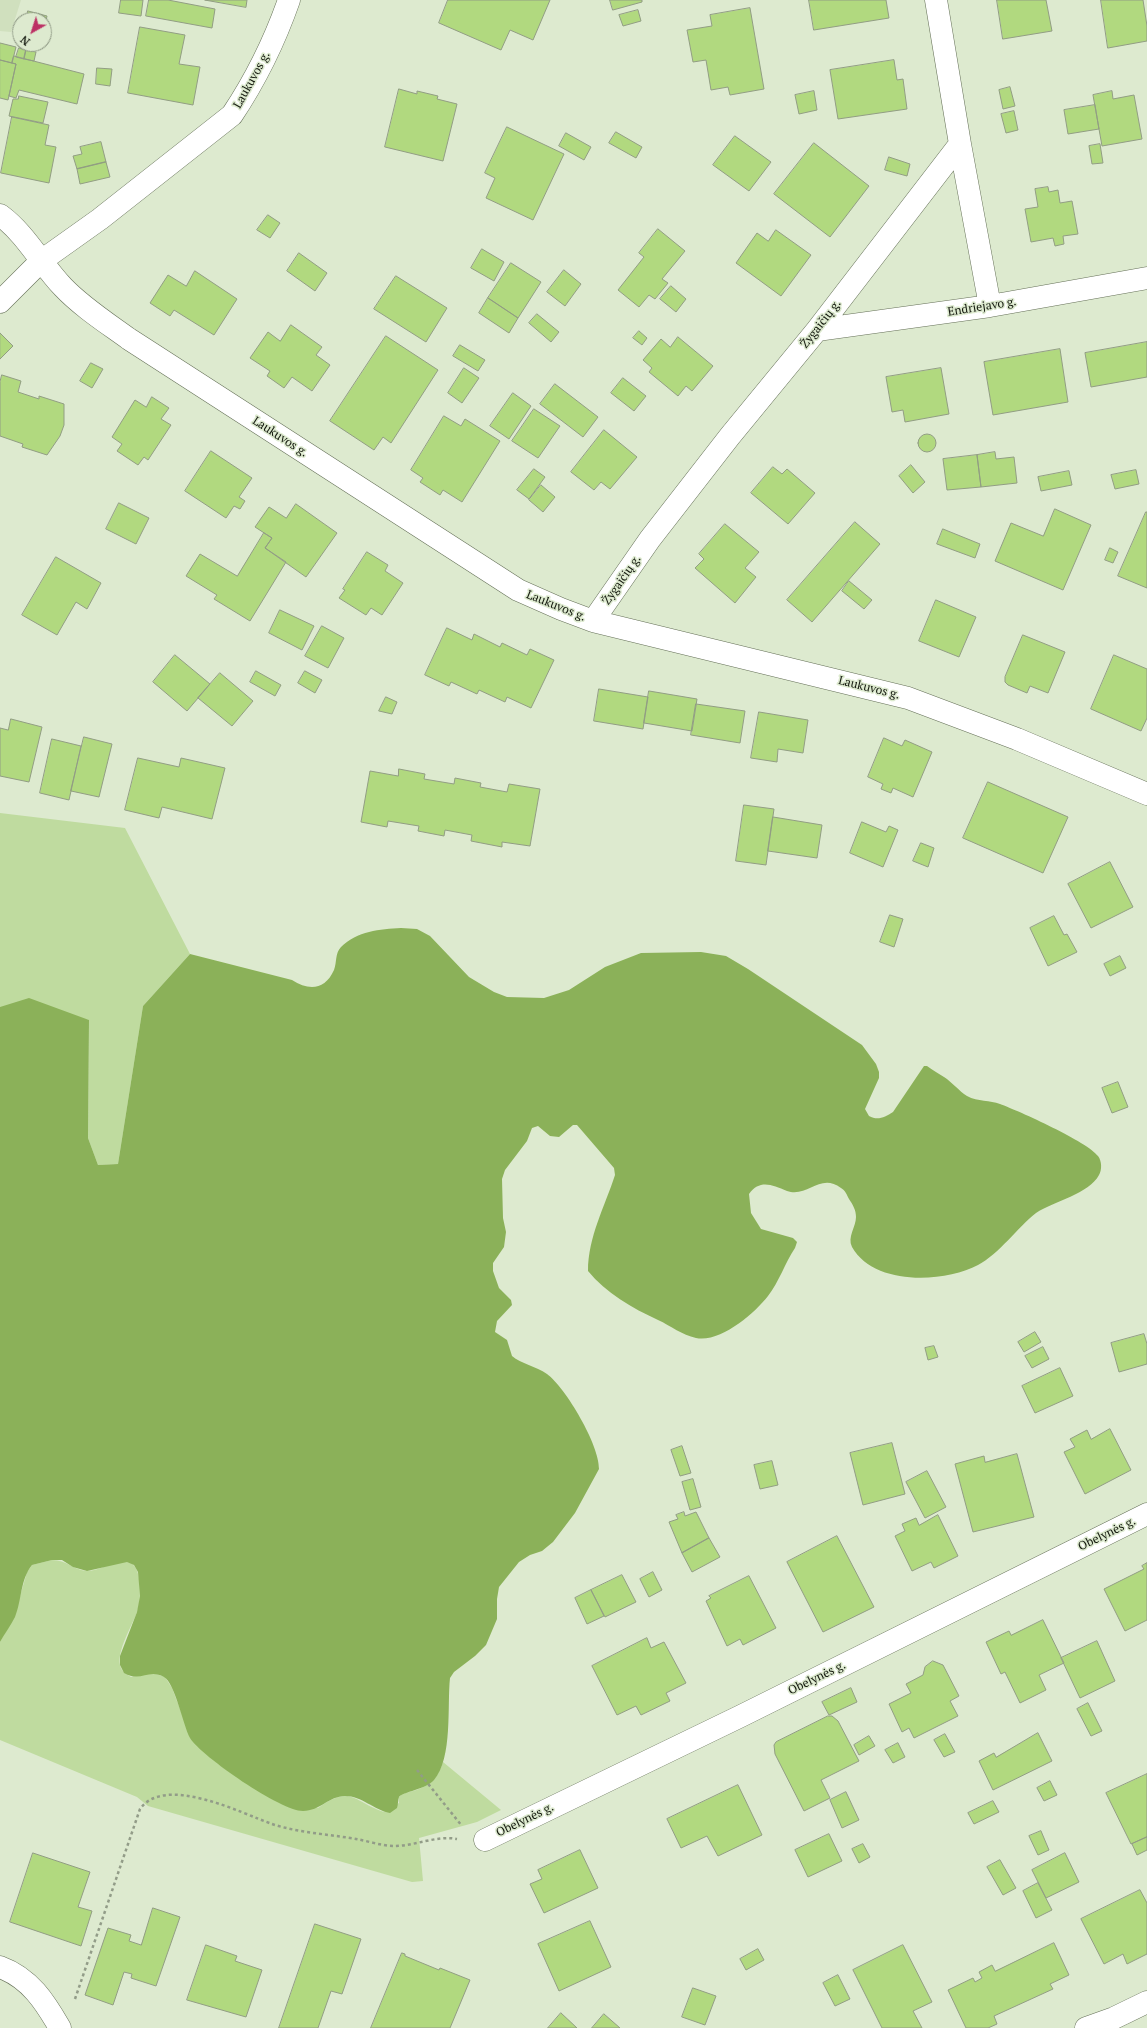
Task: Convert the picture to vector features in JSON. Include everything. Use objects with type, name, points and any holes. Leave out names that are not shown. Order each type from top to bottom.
[{"type":"street","name":"Laukuvos g.","points":[[0,302],[41,261],[100,218],[232,115],[242,101],[277,34],[289,0]]},
{"type":"street","points":[[936,0],[960,144],[990,306]]},
{"type":"street","name":"Žygaičių g.","points":[[593,621],[650,539],[683,496],[817,330],[960,144]]},
{"type":"street","name":"Laukuvos g.","points":[[0,215],[14,225],[63,287],[91,311],[134,343],[518,590],[593,621],[908,698],[1017,739],[1147,794]]},
{"type":"street","name":"Endriejavo g.","points":[[817,330],[990,306],[1147,278]]},
{"type":"street","name":"Obelynės g.","points":[[480,1841],[741,1716],[1147,1514]]},
{"type":"street","points":[[0,1967],[27,1982],[39,1995],[60,2028]]},
{"type":"street","points":[[1086,2028],[1112,2023],[1147,2002]]},
{"type":"path","points":[[417,1770],[480,1841]]},
{"type":"path","points":[[73,2005],[140,1809],[146,1801],[155,1796],[189,1796],[223,1803],[273,1824],[313,1834],[394,1846],[452,1838],[480,1841]]},
{"type":"shaded area","points":[[0,0],[21,0],[17,12],[12,12],[11,32],[0,31]]},
{"type":"shaded area","points":[[0,813],[125,828],[190,954],[143,1006],[118,1164],[98,1165],[88,1138],[89,1020],[0,1007]]},
{"type":"shaded area","points":[[401,928],[417,929],[430,936],[469,977],[494,992],[507,997],[544,998],[569,990],[605,967],[641,953],[701,952],[726,956],[862,1045],[876,1064],[879,1072],[879,1078],[865,1109],[869,1116],[875,1118],[884,1117],[893,1112],[924,1066],[927,1066],[947,1079],[967,1096],[996,1103],[1009,1108],[1068,1135],[1092,1150],[1098,1156],[1101,1163],[1101,1168],[1099,1175],[1094,1182],[1079,1192],[1036,1213],[986,1260],[964,1271],[929,1277],[893,1275],[876,1269],[862,1260],[852,1247],[851,1243],[851,1236],[856,1221],[855,1210],[845,1191],[834,1184],[820,1184],[794,1192],[771,1185],[757,1186],[749,1194],[751,1213],[761,1229],[793,1238],[797,1242],[795,1248],[772,1291],[754,1311],[726,1332],[705,1338],[696,1338],[681,1333],[629,1305],[611,1293],[588,1271],[594,1234],[615,1175],[614,1168],[577,1125],[573,1125],[559,1137],[550,1136],[538,1126],[532,1128],[527,1141],[505,1170],[502,1179],[503,1218],[506,1232],[504,1247],[493,1263],[493,1271],[499,1288],[511,1300],[512,1305],[497,1321],[495,1332],[507,1340],[512,1356],[547,1374],[555,1381],[572,1404],[588,1433],[598,1459],[599,1469],[575,1513],[553,1542],[542,1551],[530,1555],[519,1562],[499,1587],[497,1599],[497,1619],[486,1645],[475,1656],[454,1672],[450,1678],[447,1745],[440,1770],[434,1780],[426,1786],[401,1795],[399,1797],[397,1808],[390,1813],[357,1798],[345,1796],[334,1798],[314,1809],[303,1811],[292,1809],[261,1793],[243,1782],[197,1747],[187,1732],[172,1687],[164,1677],[149,1674],[135,1677],[124,1673],[120,1665],[120,1656],[137,1612],[140,1596],[138,1572],[134,1565],[127,1562],[87,1571],[73,1567],[62,1560],[52,1560],[32,1565],[25,1577],[15,1617],[0,1642],[0,1007],[29,998],[89,1020],[88,1138],[98,1165],[118,1164],[143,1006],[190,954],[292,980],[304,986],[316,987],[326,982],[330,977],[334,970],[339,949],[354,937],[369,932]]},
{"type":"shaded area","points":[[52,1560],[62,1561],[86,1571],[96,1570],[118,1562],[128,1562],[135,1566],[139,1579],[139,1604],[121,1652],[121,1669],[131,1677],[153,1673],[165,1677],[172,1688],[185,1722],[218,1764],[236,1776],[318,1808],[338,1797],[346,1796],[352,1797],[384,1812],[399,1803],[399,1797],[402,1794],[416,1790],[428,1784],[437,1776],[443,1762],[501,1810],[477,1822],[419,1838],[423,1881],[412,1882],[148,1806],[137,1797],[0,1740],[0,1642],[14,1617],[27,1572],[32,1565]]},
{"type":"building","points":[[121,0],[143,0],[141,16],[119,13]]},
{"type":"building","points":[[149,0],[168,0],[215,9],[212,28],[146,16]]},
{"type":"building","points":[[205,0],[247,0],[246,7]]},
{"type":"building","points":[[448,0],[550,0],[533,40],[510,30],[501,50],[439,23]]},
{"type":"building","points":[[610,0],[642,0],[642,2],[613,10]]},
{"type":"building","points":[[809,0],[886,0],[889,18],[814,30]]},
{"type":"building","points":[[997,0],[1046,0],[1052,31],[1003,39]]},
{"type":"building","points":[[1101,0],[1143,0],[1147,26],[1147,41],[1108,48]]},
{"type":"building","points":[[750,8],[764,89],[730,95],[728,87],[711,90],[706,60],[693,62],[687,30],[712,26],[710,15]]},
{"type":"building","points":[[638,10],[641,21],[623,26],[619,15]]},
{"type":"building","points":[[140,27],[185,35],[179,64],[200,67],[193,105],[128,93]]},
{"type":"building","points":[[0,43],[12,46],[12,52],[15,52],[12,63],[0,60]]},
{"type":"building","points":[[18,52],[26,52],[24,59],[16,57]]},
{"type":"building","points":[[26,52],[36,52],[34,61],[24,59]]},
{"type":"building","points":[[14,56],[84,74],[77,104],[19,90],[16,98],[9,96],[16,64],[12,63]]},
{"type":"building","points":[[0,60],[16,64],[8,100],[0,98]]},
{"type":"building","points":[[894,60],[897,80],[903,79],[907,109],[838,119],[830,70]]},
{"type":"building","points":[[97,68],[112,69],[110,86],[96,84]]},
{"type":"building","points":[[1010,87],[1015,106],[1003,109],[999,90]]},
{"type":"building","points":[[399,89],[417,94],[417,91],[438,96],[437,99],[457,104],[443,161],[385,147]]},
{"type":"building","points":[[814,91],[817,110],[799,114],[795,95]]},
{"type":"building","points":[[1112,91],[1113,99],[1134,95],[1142,139],[1102,146],[1093,95]]},
{"type":"building","points":[[19,96],[48,102],[43,123],[9,116],[13,99],[18,99]]},
{"type":"building","points":[[1095,105],[1099,129],[1068,134],[1064,110]]},
{"type":"building","points":[[1014,111],[1018,130],[1006,133],[1001,114]]},
{"type":"building","points":[[12,117],[49,125],[45,145],[56,147],[49,183],[1,173]]},
{"type":"building","points":[[507,127],[564,154],[533,220],[486,198],[495,178],[485,173]]},
{"type":"building","points":[[616,132],[642,147],[636,158],[609,143]]},
{"type":"building","points":[[566,133],[591,147],[584,160],[559,146]]},
{"type":"building","points":[[735,136],[771,162],[749,191],[713,165]]},
{"type":"building","points":[[101,142],[106,162],[77,169],[73,156],[82,154],[80,147]]},
{"type":"building","points":[[814,143],[869,186],[830,237],[774,194]]},
{"type":"building","points":[[1100,144],[1103,163],[1092,164],[1089,146]]},
{"type":"building","points":[[889,157],[910,164],[907,176],[885,170]]},
{"type":"building","points":[[106,162],[110,177],[80,184],[77,169]]},
{"type":"building","points":[[1048,187],[1049,192],[1058,190],[1060,203],[1072,201],[1078,234],[1063,236],[1064,244],[1055,246],[1053,238],[1031,242],[1025,209],[1038,207],[1035,189]]},
{"type":"building","points":[[268,215],[280,223],[270,238],[257,230]]},
{"type":"building","points":[[658,229],[685,251],[662,279],[668,283],[655,299],[649,295],[639,307],[618,290],[644,257],[639,253]]},
{"type":"building","points":[[776,230],[811,255],[781,296],[736,263],[757,233],[768,241]]},
{"type":"building","points":[[482,249],[504,262],[494,281],[471,268]]},
{"type":"building","points":[[299,253],[327,273],[315,291],[287,271]]},
{"type":"building","points":[[511,263],[541,282],[518,318],[488,298]]},
{"type":"building","points":[[564,270],[581,284],[565,306],[547,292]]},
{"type":"building","points":[[195,271],[237,299],[214,335],[174,310],[170,316],[150,303],[168,275],[186,286]]},
{"type":"building","points":[[396,276],[447,308],[426,342],[374,309]]},
{"type":"building","points":[[671,286],[686,299],[676,312],[660,299]]},
{"type":"building","points":[[488,298],[518,318],[509,333],[479,313]]},
{"type":"building","points":[[537,314],[559,332],[551,342],[529,323]]},
{"type":"building","points":[[291,325],[322,347],[316,355],[330,365],[312,391],[292,377],[284,388],[267,376],[270,371],[250,358],[268,332],[280,341]]},
{"type":"building","points":[[639,331],[647,338],[642,345],[633,338]]},
{"type":"building","points":[[0,333],[13,346],[0,359]]},
{"type":"building","points":[[386,336],[438,370],[391,443],[383,437],[374,450],[330,421]]},
{"type":"building","points":[[678,337],[713,366],[692,391],[686,386],[678,396],[649,372],[652,368],[643,360],[661,339],[670,347]]},
{"type":"building","points":[[1147,342],[1147,377],[1091,387],[1085,353]]},
{"type":"building","points":[[460,345],[485,360],[478,371],[453,356]]},
{"type":"building","points":[[1060,349],[1068,402],[993,415],[984,362]]},
{"type":"building","points":[[91,363],[103,369],[92,388],[80,381]]},
{"type":"building","points":[[464,368],[479,378],[462,403],[448,393]]},
{"type":"building","points":[[941,368],[949,414],[905,422],[903,410],[892,412],[886,377]]},
{"type":"building","points":[[2,375],[21,381],[18,392],[39,399],[39,396],[64,404],[64,425],[60,436],[47,455],[22,447],[23,444],[0,436],[0,382]]},
{"type":"building","points":[[623,378],[646,396],[634,411],[611,393]]},
{"type":"building","points":[[555,384],[598,417],[583,437],[540,404]]},
{"type":"building","points":[[513,393],[531,406],[509,439],[490,426]]},
{"type":"building","points":[[152,397],[169,408],[161,419],[171,425],[148,460],[144,457],[138,465],[117,451],[122,444],[112,437],[135,400],[146,407]]},
{"type":"building","points":[[534,409],[560,426],[538,458],[512,441]]},
{"type":"building","points":[[444,416],[461,426],[465,419],[500,441],[462,502],[443,490],[440,495],[420,482],[423,478],[411,470]]},
{"type":"building","points":[[604,430],[637,457],[610,489],[601,482],[594,490],[571,472]]},
{"type":"building","points":[[927,434],[933,437],[936,443],[933,449],[927,452],[921,449],[918,443],[921,437]]},
{"type":"building","points":[[211,451],[252,478],[239,497],[245,501],[240,509],[234,506],[226,518],[185,491]]},
{"type":"building","points":[[995,452],[996,459],[1014,457],[1017,483],[981,487],[977,455]]},
{"type":"building","points":[[977,455],[981,487],[947,490],[943,459]]},
{"type":"building","points":[[911,465],[925,482],[913,493],[899,476]]},
{"type":"building","points":[[773,467],[782,474],[787,469],[815,493],[788,524],[751,493]]},
{"type":"building","points":[[534,469],[545,477],[529,499],[517,490]]},
{"type":"building","points":[[1136,470],[1139,484],[1115,489],[1111,475]]},
{"type":"building","points":[[1069,471],[1072,485],[1041,491],[1038,477]]},
{"type":"building","points":[[541,485],[555,497],[543,512],[529,500]]},
{"type":"building","points":[[119,503],[149,518],[136,544],[106,529]]},
{"type":"building","points":[[296,504],[337,533],[306,577],[265,548],[272,538],[255,527],[269,507],[286,518]]},
{"type":"building","points":[[1055,509],[1091,525],[1063,590],[995,561],[1011,523],[1043,536]]},
{"type":"building","points":[[1147,512],[1147,588],[1118,576]]},
{"type":"building","points":[[855,522],[880,544],[812,622],[787,600]]},
{"type":"building","points":[[725,524],[759,552],[745,568],[756,577],[735,603],[695,568],[704,559],[699,554]]},
{"type":"building","points":[[943,529],[980,544],[975,558],[937,544]]},
{"type":"building","points":[[264,533],[272,538],[265,548],[286,562],[250,621],[214,599],[217,595],[186,576],[200,554],[237,576]]},
{"type":"building","points":[[1110,548],[1118,552],[1113,563],[1105,560]]},
{"type":"building","points":[[367,552],[388,565],[385,571],[403,583],[382,615],[371,608],[366,615],[339,598],[345,590],[343,589]]},
{"type":"building","points":[[56,557],[101,583],[87,609],[76,602],[57,635],[22,615]]},
{"type":"building","points":[[849,581],[872,600],[864,609],[842,591]]},
{"type":"building","points":[[936,600],[976,617],[959,657],[919,641]]},
{"type":"building","points":[[280,610],[314,626],[302,650],[269,633]]},
{"type":"building","points":[[322,626],[344,638],[328,668],[305,656]]},
{"type":"building","points":[[447,628],[472,640],[474,634],[500,647],[502,643],[527,655],[530,649],[554,660],[531,708],[507,697],[505,702],[479,690],[477,694],[451,682],[449,686],[425,675]]},
{"type":"building","points":[[1023,635],[1065,652],[1048,693],[1030,686],[1027,693],[1008,685],[1005,682],[1005,677]]},
{"type":"building","points":[[175,655],[210,684],[187,711],[153,682]]},
{"type":"building","points":[[1114,655],[1147,669],[1147,718],[1141,731],[1091,709]]},
{"type":"building","points":[[256,671],[281,685],[275,696],[250,682]]},
{"type":"building","points":[[305,671],[322,680],[315,693],[298,683]]},
{"type":"building","points":[[220,673],[253,701],[232,726],[198,698]]},
{"type":"building","points":[[599,689],[648,697],[643,729],[594,721]]},
{"type":"building","points":[[649,691],[697,699],[692,731],[644,723]]},
{"type":"building","points":[[386,697],[397,702],[392,714],[379,711]]},
{"type":"building","points":[[696,704],[745,711],[740,743],[691,735]]},
{"type":"building","points":[[759,712],[808,720],[803,753],[778,749],[777,762],[751,758]]},
{"type":"building","points":[[11,719],[42,727],[29,782],[0,776],[0,728],[8,730]]},
{"type":"building","points":[[84,737],[112,744],[99,797],[71,791]]},
{"type":"building","points":[[884,738],[902,746],[905,740],[932,752],[913,797],[893,788],[891,793],[881,789],[883,784],[868,777]]},
{"type":"building","points":[[52,739],[81,746],[69,800],[40,793]]},
{"type":"building","points":[[138,758],[179,767],[181,758],[225,768],[212,819],[162,807],[159,818],[125,810]]},
{"type":"building","points":[[399,769],[425,774],[424,779],[454,784],[455,778],[481,783],[480,787],[507,792],[509,784],[540,789],[530,846],[502,842],[502,847],[471,841],[472,835],[445,830],[444,836],[418,831],[419,826],[388,821],[387,827],[361,822],[370,771],[398,776]]},
{"type":"building","points":[[988,782],[1068,817],[1043,873],[963,838]]},
{"type":"building","points":[[744,805],[774,809],[766,865],[736,861]]},
{"type":"building","points":[[773,817],[822,825],[817,858],[768,851]]},
{"type":"building","points":[[862,822],[886,832],[889,826],[898,830],[883,867],[850,853]]},
{"type":"building","points":[[921,843],[934,848],[928,867],[913,861]]},
{"type":"building","points":[[1110,862],[1133,907],[1091,928],[1068,884]]},
{"type":"building","points":[[890,915],[903,919],[894,947],[880,942]]},
{"type":"building","points":[[1054,916],[1064,935],[1067,934],[1077,952],[1048,966],[1030,928]]},
{"type":"building","points":[[1120,956],[1126,968],[1110,976],[1104,964]]},
{"type":"building","points":[[1118,1082],[1128,1107],[1112,1113],[1102,1088]]},
{"type":"building","points":[[1035,1332],[1041,1342],[1024,1352],[1018,1342]]},
{"type":"building","points":[[1144,1334],[1147,1344],[1147,1364],[1119,1372],[1111,1343]]},
{"type":"building","points":[[934,1346],[938,1357],[928,1360],[925,1348]]},
{"type":"building","points":[[1043,1347],[1049,1359],[1032,1368],[1025,1356]]},
{"type":"building","points":[[1060,1368],[1073,1396],[1035,1413],[1022,1386]]},
{"type":"building","points":[[1110,1429],[1131,1470],[1085,1494],[1064,1452],[1075,1447],[1070,1439],[1087,1430],[1091,1439]]},
{"type":"building","points":[[892,1443],[905,1494],[863,1505],[850,1453]]},
{"type":"building","points":[[682,1446],[691,1473],[680,1476],[671,1450]]},
{"type":"building","points":[[1017,1454],[1034,1517],[973,1532],[955,1464],[984,1456],[985,1462]]},
{"type":"building","points":[[772,1461],[778,1485],[760,1489],[754,1465]]},
{"type":"building","points":[[927,1471],[946,1507],[925,1518],[906,1482]]},
{"type":"building","points":[[693,1479],[701,1507],[690,1510],[682,1482]]},
{"type":"building","points":[[684,1512],[685,1516],[696,1512],[709,1538],[682,1553],[669,1522],[678,1519],[676,1515]]},
{"type":"building","points":[[938,1515],[958,1556],[934,1568],[931,1562],[912,1571],[895,1536],[905,1531],[902,1524],[916,1518],[919,1525]]},
{"type":"building","points":[[837,1536],[874,1607],[823,1632],[787,1562]]},
{"type":"building","points":[[709,1538],[720,1557],[692,1572],[682,1553]]},
{"type":"building","points":[[1147,1563],[1147,1620],[1125,1631],[1104,1589],[1144,1569],[1142,1566]]},
{"type":"building","points":[[653,1572],[662,1590],[649,1597],[640,1579]]},
{"type":"building","points":[[622,1575],[636,1602],[605,1617],[591,1590]]},
{"type":"building","points":[[749,1576],[776,1628],[743,1645],[740,1639],[727,1646],[706,1601],[711,1598],[709,1596]]},
{"type":"building","points":[[591,1590],[604,1616],[587,1624],[575,1598]]},
{"type":"building","points":[[1043,1620],[1064,1663],[1039,1675],[1046,1690],[1020,1703],[1005,1672],[1001,1674],[986,1642],[1009,1631],[1011,1635]]},
{"type":"building","points":[[647,1638],[651,1648],[664,1642],[686,1683],[666,1693],[670,1701],[641,1715],[636,1706],[617,1715],[592,1666]]},
{"type":"building","points":[[1097,1641],[1115,1681],[1080,1698],[1061,1658]]},
{"type":"building","points":[[933,1661],[943,1665],[959,1696],[950,1701],[958,1716],[914,1738],[909,1728],[902,1732],[889,1704],[911,1693],[906,1684],[923,1675],[925,1667]]},
{"type":"building","points":[[851,1688],[857,1702],[829,1715],[822,1702]]},
{"type":"building","points":[[1088,1703],[1102,1731],[1091,1736],[1077,1709]]},
{"type":"building","points":[[828,1716],[832,1716],[838,1721],[859,1761],[821,1780],[830,1798],[804,1811],[775,1754],[774,1745],[776,1742]]},
{"type":"building","points":[[1038,1733],[1052,1761],[993,1790],[979,1761],[994,1753],[996,1757]]},
{"type":"building","points":[[945,1734],[955,1752],[944,1757],[934,1740]]},
{"type":"building","points":[[869,1736],[875,1746],[859,1755],[854,1745]]},
{"type":"building","points":[[898,1743],[905,1757],[893,1763],[885,1750]]},
{"type":"building","points":[[1147,1774],[1147,1837],[1131,1844],[1106,1793]]},
{"type":"building","points":[[1050,1781],[1057,1795],[1044,1801],[1037,1788]]},
{"type":"building","points":[[738,1785],[762,1835],[718,1856],[707,1836],[681,1848],[667,1819]]},
{"type":"building","points":[[846,1792],[859,1820],[842,1828],[830,1800]]},
{"type":"building","points":[[993,1801],[999,1812],[974,1824],[968,1813]]},
{"type":"building","points":[[1041,1831],[1049,1850],[1038,1855],[1029,1836]]},
{"type":"building","points":[[829,1834],[842,1861],[808,1877],[795,1850]]},
{"type":"building","points":[[1147,1837],[1147,1850],[1137,1855],[1132,1844]]},
{"type":"building","points":[[863,1844],[870,1857],[859,1863],[852,1849]]},
{"type":"building","points":[[580,1850],[598,1888],[544,1913],[530,1884],[542,1879],[538,1870]]},
{"type":"building","points":[[33,1853],[90,1872],[78,1907],[92,1911],[81,1946],[10,1922]]},
{"type":"building","points":[[1065,1853],[1079,1882],[1046,1898],[1032,1870]]},
{"type":"building","points":[[1000,1860],[1016,1888],[1003,1895],[987,1867]]},
{"type":"building","points":[[1038,1883],[1052,1910],[1036,1918],[1023,1891]]},
{"type":"building","points":[[1140,1890],[1147,1903],[1147,1954],[1127,1964],[1123,1954],[1104,1964],[1081,1919]]},
{"type":"building","points":[[153,1908],[180,1917],[156,1986],[131,1978],[132,1974],[124,1972],[113,2005],[85,1995],[108,1928],[131,1935],[129,1941],[141,1945]]},
{"type":"building","points":[[590,1921],[611,1967],[559,1991],[538,1944]]},
{"type":"building","points":[[315,1924],[361,1939],[342,1994],[331,1991],[318,2028],[279,2028]]},
{"type":"building","points":[[1054,1943],[1069,1975],[1050,1984],[1053,1989],[994,2016],[997,2024],[988,2028],[966,2028],[948,1990],[973,1978],[975,1982],[982,1978],[979,1972],[992,1965],[995,1971]]},
{"type":"building","points":[[206,1945],[237,1956],[235,1961],[262,1970],[246,2017],[187,2000]]},
{"type":"building","points":[[903,1945],[932,2002],[913,2011],[922,2028],[882,2028],[853,1970]]},
{"type":"building","points":[[758,1949],[764,1960],[746,1970],[740,1959]]},
{"type":"building","points":[[402,1953],[405,1954],[405,1956],[439,1970],[440,1968],[470,1980],[450,2028],[371,2028]]},
{"type":"building","points":[[838,1975],[850,1999],[835,2006],[823,1983]]},
{"type":"building","points":[[693,1988],[716,1996],[705,2025],[682,2017]]},
{"type":"building","points":[[561,2013],[577,2028],[548,2028]]},
{"type":"building","points":[[604,2014],[620,2028],[592,2028]]}]
